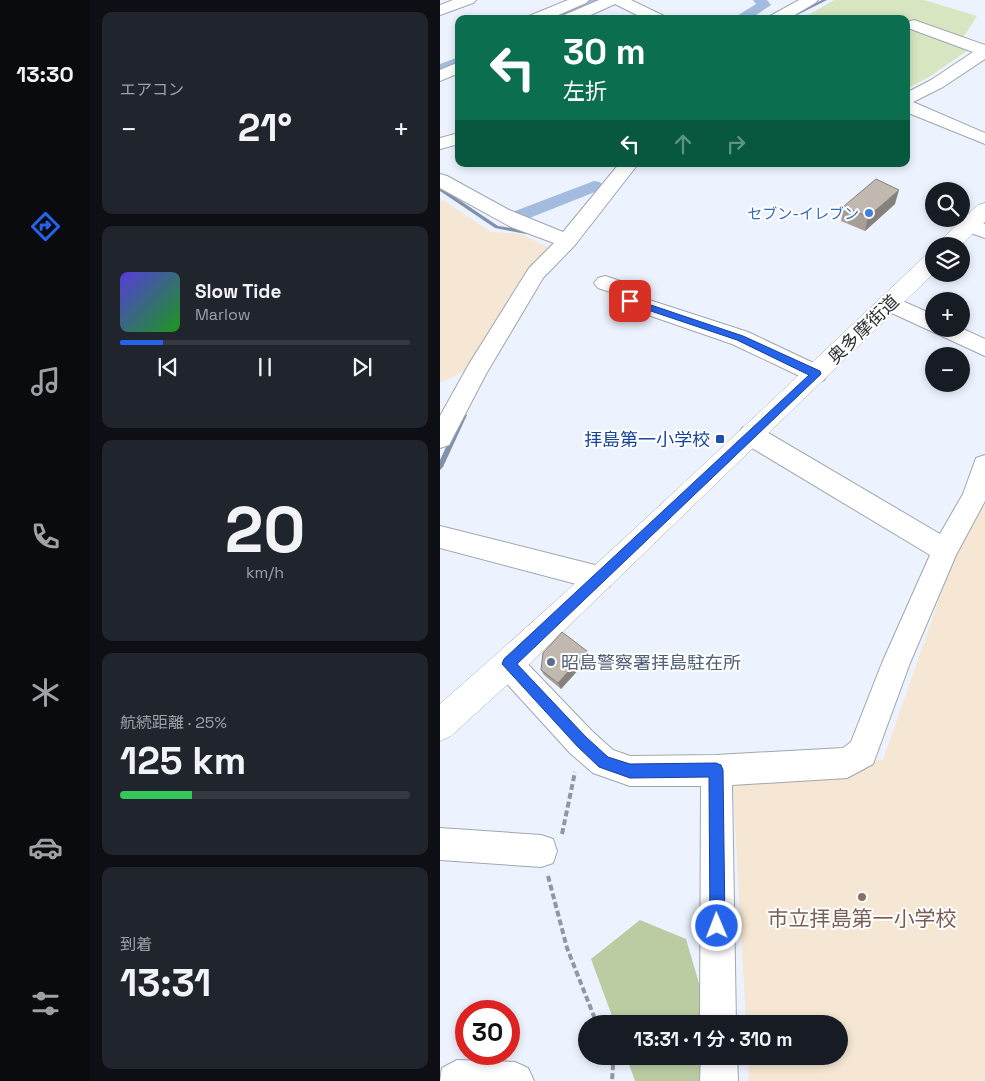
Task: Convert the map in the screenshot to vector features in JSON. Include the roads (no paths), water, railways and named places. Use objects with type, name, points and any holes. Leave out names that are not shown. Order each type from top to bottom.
[{"type":"main road","points":[[962,237],[977,228],[985,210]]},
{"type":"main road","name":"奥多摩街道","points":[[440,725],[508,664],[925,269]]},
{"type":"street","points":[[440,10],[468,0]]},
{"type":"street","points":[[545,15],[581,0]]},
{"type":"street","points":[[578,15],[612,0]]},
{"type":"street","points":[[619,0],[650,15]]},
{"type":"street","points":[[783,15],[806,1]]},
{"type":"street","points":[[914,25],[985,51]]},
{"type":"street","points":[[910,98],[922,93],[947,78],[985,51]]},
{"type":"street","points":[[440,76],[455,69]]},
{"type":"street","points":[[910,108],[985,138]]},
{"type":"street","points":[[440,438],[477,370],[536,273],[568,240],[627,167]]},
{"type":"street","points":[[440,180],[498,214],[549,235],[568,240]]},
{"type":"street","points":[[606,283],[629,291],[630,301],[740,338],[816,374]]},
{"type":"street","points":[[890,304],[925,320]]},
{"type":"street","points":[[961,337],[985,348]]},
{"type":"street","points":[[751,435],[945,550]]},
{"type":"street","points":[[508,664],[581,742],[604,762],[630,771],[716,770],[847,762],[862,753],[896,663],[945,550],[980,496],[985,466]]},
{"type":"street","points":[[440,537],[599,578]]},
{"type":"street","points":[[716,770],[718,1015]]},
{"type":"street","points":[[440,844],[541,851]]},
{"type":"street","points":[[718,1065],[719,1081]]},
{"type":"street","points":[[455,1081],[457,1079],[515,1081]]},
{"type":"waterway","points":[[565,15],[599,0]]},
{"type":"waterway","points":[[746,15],[764,5],[760,0]]},
{"type":"waterway","points":[[796,14],[825,0]]},
{"type":"waterway","points":[[440,70],[455,63]]},
{"type":"waterway","points":[[521,215],[594,186]]},
{"type":"waterway","points":[[440,189],[497,227],[526,232]]},
{"type":"waterway","points":[[440,467],[464,415]]},
{"type":"place","name":"セブン-イレブン","points":[[869,213]]},
{"type":"place","name":"拝島第一小学校","points":[[720,439]]},
{"type":"place","name":"昭島警察署拝島駐在所","points":[[551,662]]},
{"type":"place","name":"市立拝島第一小学校","points":[[862,897]]}]
